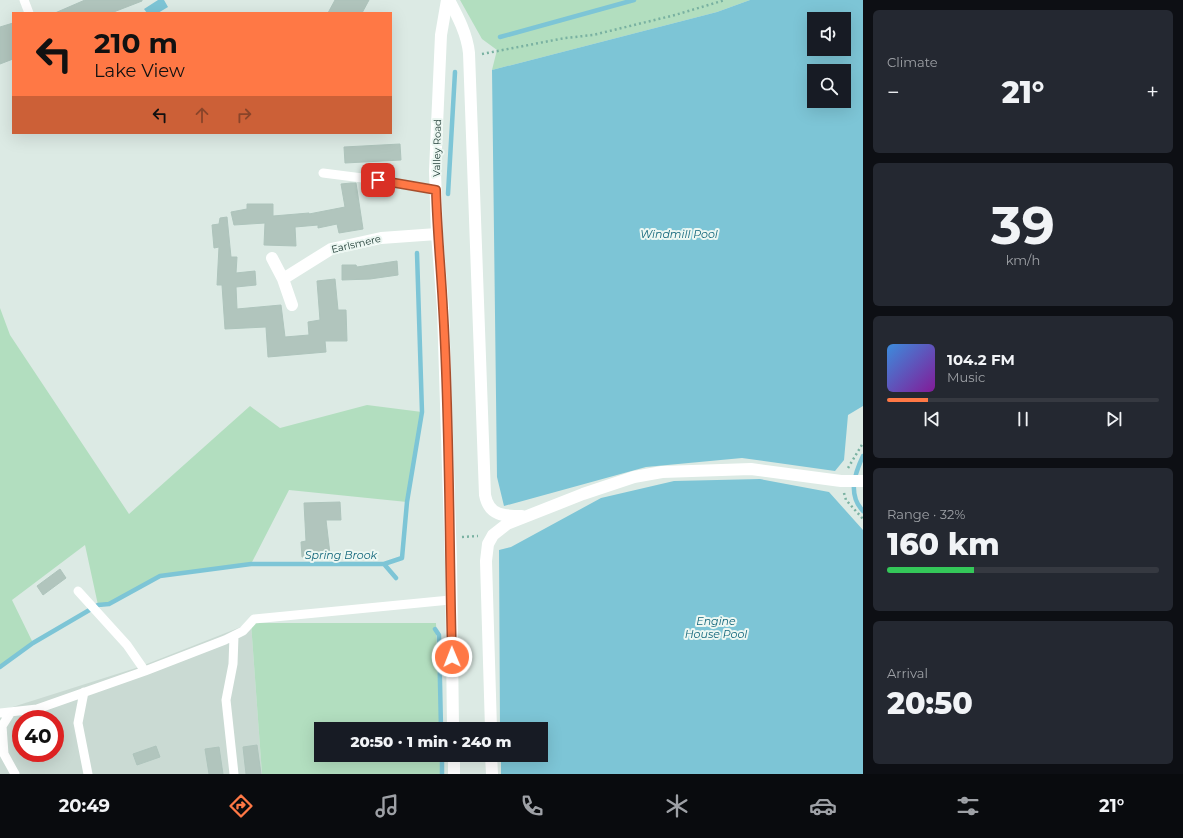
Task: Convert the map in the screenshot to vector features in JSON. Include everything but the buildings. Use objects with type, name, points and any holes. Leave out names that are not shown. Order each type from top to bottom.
[{"type":"street","points":[[448,0],[459,19],[468,43],[469,53],[485,495],[490,509],[495,513],[502,515],[523,516]]},
{"type":"street","name":"Valley Road","points":[[448,0],[441,35],[436,190],[437,234],[444,308],[453,722]]},
{"type":"street","name":"Earlsmere","points":[[283,278],[330,249],[381,238],[437,234]]},
{"type":"street","points":[[272,258],[283,278],[292,305]]},
{"type":"street","points":[[491,722],[486,561],[488,544],[493,534],[507,524],[523,516],[598,489],[634,477],[662,472],[751,469],[841,481],[863,481]]},
{"type":"street","points":[[454,762],[454,774]]},
{"type":"street","points":[[491,762],[492,774]]},
{"type":"lane","points":[[24,0],[29,12]]},
{"type":"lane","points":[[323,173],[378,180],[436,190]]},
{"type":"lane","points":[[78,591],[126,645],[145,671]]},
{"type":"lane","points":[[0,713],[37,709],[145,671],[243,632],[254,619],[269,616],[450,600]]},
{"type":"lane","points":[[234,636],[233,664],[226,700],[234,774]]},
{"type":"lane","points":[[84,692],[78,723],[88,774]]},
{"type":"lane","points":[[11,712],[2,726],[4,754],[15,774]]},
{"type":"path","points":[[469,53],[478,54],[565,38],[593,35],[675,15],[725,0]]},
{"type":"path","points":[[863,443],[841,481],[846,500],[863,519]]},
{"type":"path","points":[[450,538],[493,534]]},
{"type":"shaded area","points":[[251,623],[262,774],[0,774],[0,711],[139,667]]},
{"type":"green space","points":[[460,0],[750,0],[717,12],[492,70],[497,50],[482,39]]},
{"type":"green space","points":[[0,308],[10,335],[129,514],[250,406],[280,428],[367,405],[422,412],[407,502],[289,490],[251,564],[160,576],[109,604],[98,605],[85,545],[12,600],[33,643],[0,667]]},
{"type":"green space","points":[[251,623],[436,623],[440,722],[314,722],[314,762],[440,762],[441,774],[262,774]]},
{"type":"water","points":[[158,0],[164,0],[168,7],[160,12],[146,12],[144,9]]},
{"type":"water","name":"Windmill Pool","points":[[750,0],[863,0],[863,406],[848,415],[844,460],[835,471],[742,458],[646,467],[504,506],[497,477],[492,70],[717,12]]},
{"type":"water","name":"Engine House Pool","points":[[760,479],[829,492],[863,530],[863,774],[501,774],[501,762],[548,762],[548,722],[500,722],[499,550],[511,547],[601,498],[674,481]]},
{"type":"waterway","points":[[500,37],[634,0]]},
{"type":"waterway","points":[[448,194],[455,72]]},
{"type":"waterway","name":"Spring Brook","points":[[0,667],[33,643],[98,605],[109,604],[160,576],[251,564],[384,564],[402,558],[407,502],[422,412],[417,253]]},
{"type":"waterway","points":[[863,456],[857,470],[854,485],[855,498],[863,511]]},
{"type":"waterway","points":[[384,564],[396,578]]},
{"type":"waterway","points":[[435,629],[439,635],[441,722]]},
{"type":"waterway","points":[[442,762],[442,774]]},
{"type":"route","points":[[378,180],[436,190],[437,234],[444,308],[452,657]]}]
